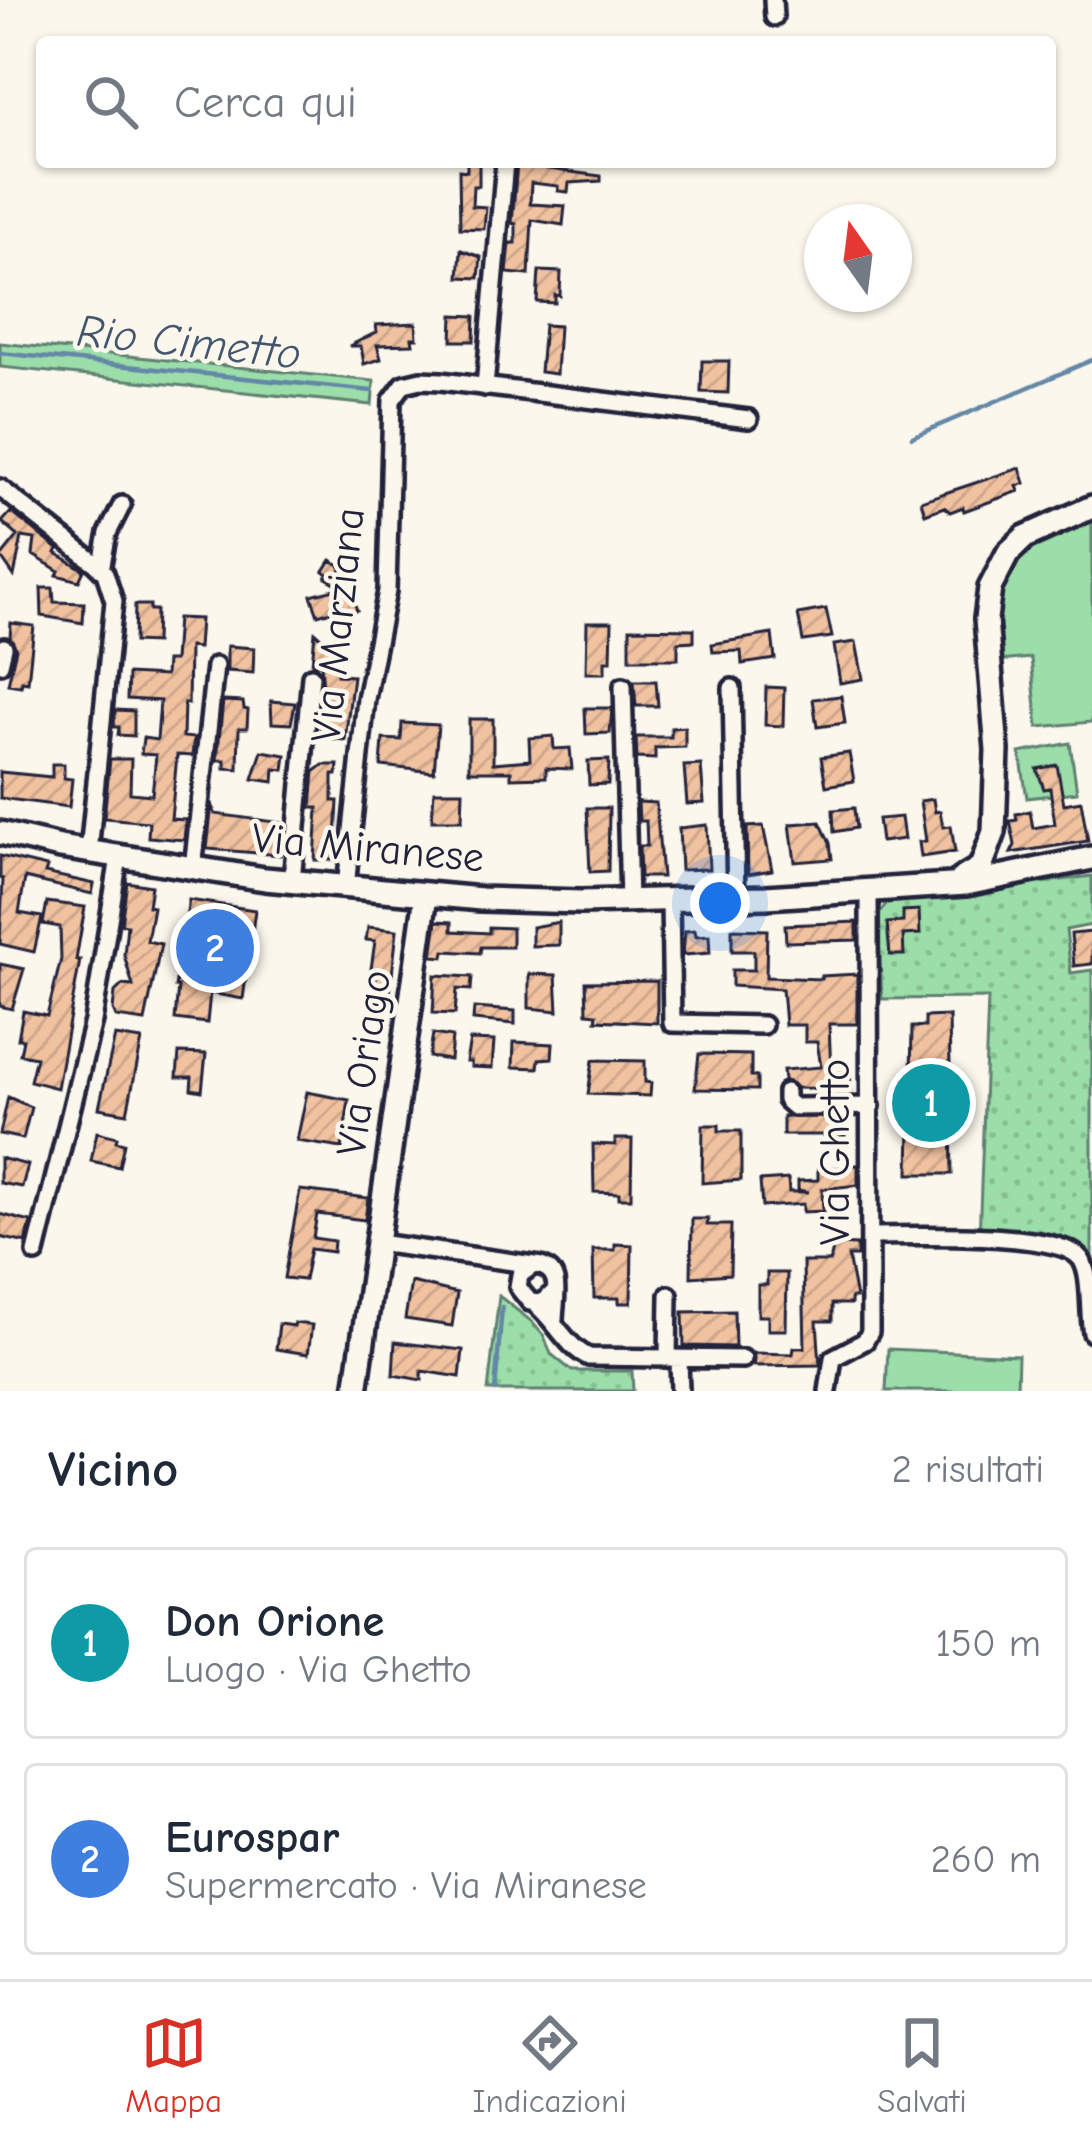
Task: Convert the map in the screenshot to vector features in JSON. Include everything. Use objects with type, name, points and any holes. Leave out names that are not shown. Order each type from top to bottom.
[{"type":"street","points":[[485,387],[504,168]]},
{"type":"street","name":"Via Marziana","points":[[346,887],[367,699],[387,591],[392,400],[404,384],[422,380],[749,419]]},
{"type":"street","points":[[0,488],[101,569],[114,601],[89,852]]},
{"type":"street","points":[[101,569],[108,532],[122,505]]},
{"type":"street","points":[[994,867],[997,744],[986,619],[990,588],[1008,553],[1025,536],[1092,507]]},
{"type":"street","points":[[193,869],[215,666]]},
{"type":"street","points":[[292,881],[311,676]]},
{"type":"street","points":[[623,686],[629,902]]},
{"type":"street","points":[[732,688],[736,898]]},
{"type":"street","name":"Via Miranese","points":[[1,837],[193,869],[346,887],[426,895],[629,902],[869,891],[936,884],[994,867],[1031,868],[1092,858]]},
{"type":"street","points":[[36,1253],[93,1021],[119,857]]},
{"type":"street","name":"Via Ghetto","points":[[829,1391],[834,1356],[870,1334],[869,891]]},
{"type":"street","name":"Via Oriago","points":[[356,1391],[426,895]]},
{"type":"street","points":[[670,901],[672,1023],[763,1025]]},
{"type":"street","points":[[786,1092],[786,1100],[794,1106],[871,1106]]},
{"type":"street","points":[[871,1236],[982,1237],[1068,1248],[1086,1269],[1092,1333]]},
{"type":"street","points":[[378,1243],[544,1266],[553,1273],[554,1318]]},
{"type":"street","points":[[482,1258],[508,1270],[524,1298],[554,1318],[584,1356],[743,1359]]},
{"type":"street","points":[[518,1288],[520,1275],[534,1265]]},
{"type":"street","points":[[534,1303],[548,1300],[555,1291]]},
{"type":"street","points":[[669,1295],[680,1391]]},
{"type":"green space","points":[[0,343],[374,381],[372,405],[0,367]]},
{"type":"green space","points":[[1092,521],[1092,722],[1038,727],[1031,658],[999,661],[1001,588],[1008,571],[1036,544]]},
{"type":"green space","points":[[1070,743],[1077,792],[1027,798],[1020,753]]},
{"type":"green space","points":[[1092,876],[1092,925],[1066,930],[1071,973],[1092,970],[1092,1303],[1082,1254],[979,1239],[988,998],[882,999],[878,915],[887,903]]},
{"type":"green space","points":[[499,1296],[531,1321],[551,1354],[572,1371],[632,1371],[633,1391],[488,1391]]},
{"type":"green space","points":[[888,1349],[1018,1355],[1017,1391],[886,1391]]},
{"type":"building","points":[[479,168],[472,206],[486,207],[484,229],[460,228],[459,170]]},
{"type":"building","points":[[517,168],[601,176],[601,181],[569,183],[568,192],[531,183],[530,204],[565,206],[563,225],[532,220],[529,275],[507,273],[510,243],[516,243],[516,224],[512,223]]},
{"type":"building","points":[[461,250],[481,257],[479,278],[459,277]]},
{"type":"building","points":[[539,271],[561,272],[555,303],[537,302]]},
{"type":"building","points":[[453,315],[475,316],[474,341],[452,341]]},
{"type":"building","points":[[416,323],[413,344],[377,345],[381,359],[364,364],[361,346],[349,346],[377,332],[376,325]]},
{"type":"building","points":[[544,325],[559,326],[556,374],[540,372]]},
{"type":"building","points":[[702,361],[729,361],[728,393],[701,392]]},
{"type":"building","points":[[1020,468],[1025,483],[1017,486],[1019,491],[964,511],[963,507],[950,512],[944,507],[925,514],[921,501]]},
{"type":"building","points":[[11,512],[58,549],[56,553],[84,570],[79,581],[57,575],[59,571],[33,555],[35,539],[22,537],[14,576],[1,557],[18,536],[2,522]]},
{"type":"building","points":[[331,560],[339,565],[357,610],[318,615],[311,595],[342,587],[326,578],[324,571]]},
{"type":"building","points":[[41,588],[53,588],[54,602],[84,603],[83,623],[42,616]]},
{"type":"building","points":[[135,605],[156,610],[155,643],[134,642]]},
{"type":"building","points":[[826,609],[832,637],[803,641],[798,614]]},
{"type":"building","points":[[177,618],[200,619],[198,648],[189,647],[188,704],[184,703],[183,737],[194,738],[192,756],[177,755],[171,819],[186,820],[184,840],[148,837],[149,822],[104,818],[110,759],[131,759],[130,793],[152,795],[156,755],[141,754],[143,738],[157,740],[160,701],[127,699],[128,674],[165,676],[166,661],[174,661]]},
{"type":"building","points":[[587,622],[612,622],[611,661],[605,661],[605,673],[586,673]]},
{"type":"building","points":[[11,623],[34,626],[28,682],[22,681],[21,686],[8,684],[16,649],[10,637]]},
{"type":"building","points":[[630,628],[694,629],[694,641],[678,642],[678,659],[630,659]]},
{"type":"building","points":[[315,632],[339,653],[337,675],[353,676],[345,740],[320,737],[324,698],[321,664],[312,664]]},
{"type":"building","points":[[772,634],[775,659],[742,664],[741,651],[713,652],[712,644]]},
{"type":"building","points":[[856,642],[863,679],[840,683],[834,645]]},
{"type":"building","points":[[227,646],[254,648],[253,673],[227,671]]},
{"type":"building","points":[[634,681],[656,681],[658,706],[636,706]]},
{"type":"building","points":[[766,687],[784,688],[783,726],[765,725]]},
{"type":"building","points":[[841,696],[845,723],[817,727],[813,699]]},
{"type":"building","points":[[223,701],[243,702],[248,710],[247,728],[239,728],[238,769],[225,768],[225,760],[217,760]]},
{"type":"building","points":[[271,701],[295,703],[291,724],[272,723]]},
{"type":"building","points":[[585,708],[612,708],[610,733],[586,734]]},
{"type":"building","points":[[115,710],[134,711],[134,736],[118,735]]},
{"type":"building","points":[[469,719],[493,719],[493,763],[530,760],[529,738],[553,736],[554,749],[570,748],[572,769],[546,768],[546,777],[511,778],[511,771],[469,771]]},
{"type":"building","points":[[402,723],[438,725],[434,772],[381,766],[383,739],[401,740]]},
{"type":"building","points":[[685,727],[685,747],[655,748],[655,759],[637,758],[636,737],[671,737],[671,728]]},
{"type":"building","points":[[262,751],[286,755],[284,770],[275,769],[274,782],[253,779]]},
{"type":"building","points":[[849,753],[854,781],[826,786],[821,757]]},
{"type":"building","points":[[609,760],[608,784],[589,785],[588,761]]},
{"type":"building","points":[[52,764],[64,764],[64,778],[72,779],[69,807],[0,798],[0,772],[52,777]]},
{"type":"building","points":[[323,765],[338,765],[333,775],[333,801],[338,801],[335,860],[315,860],[314,772]]},
{"type":"building","points":[[701,765],[704,803],[687,804],[684,766]]},
{"type":"building","points":[[1057,765],[1064,804],[1081,801],[1088,841],[1011,853],[1015,845],[1010,821],[1017,820],[1016,814],[1030,811],[1033,828],[1055,824],[1050,788],[1044,789],[1037,769]]},
{"type":"building","points":[[434,791],[463,791],[462,820],[432,820]]},
{"type":"building","points":[[933,799],[943,827],[951,826],[955,852],[921,857],[919,842],[926,841],[920,801]]},
{"type":"building","points":[[638,802],[656,803],[662,877],[640,877],[639,846],[647,846],[646,821],[639,821]]},
{"type":"building","points":[[212,803],[215,814],[283,823],[280,855],[207,849]]},
{"type":"building","points":[[587,808],[609,808],[608,871],[590,872]]},
{"type":"building","points":[[854,808],[856,828],[834,832],[833,810]]},
{"type":"building","points":[[901,817],[904,839],[881,842],[878,819]]},
{"type":"building","points":[[820,822],[832,859],[795,862],[790,824]]},
{"type":"building","points":[[707,825],[709,869],[681,870],[679,828]]},
{"type":"building","points":[[763,826],[772,870],[748,874],[747,827]]},
{"type":"building","points":[[0,856],[94,884],[92,894],[25,878],[19,913],[42,917],[34,952],[0,944]]},
{"type":"building","points":[[127,882],[151,886],[147,941],[161,944],[145,1021],[116,1017],[113,1010],[115,992],[122,985],[133,986],[124,955],[127,925],[121,924]]},
{"type":"building","points":[[189,900],[255,910],[243,999],[210,993],[207,1023],[175,1019],[175,987]]},
{"type":"building","points":[[47,902],[85,907],[57,1088],[30,1081],[36,1057],[20,1054],[23,1039],[18,1039],[23,1011],[47,1016],[61,959],[60,927],[43,924]]},
{"type":"building","points":[[919,910],[920,934],[903,935],[904,955],[890,955],[887,923],[903,922],[903,911]]},
{"type":"building","points":[[437,921],[452,922],[452,931],[489,933],[489,927],[512,928],[512,947],[432,956]]},
{"type":"building","points":[[559,922],[559,945],[532,946],[532,927]]},
{"type":"building","points":[[857,922],[857,940],[786,942],[785,925]]},
{"type":"building","points":[[368,927],[397,930],[389,1003],[373,1001],[377,970],[371,969],[375,941],[366,940]]},
{"type":"building","points":[[732,929],[767,930],[766,977],[821,979],[857,974],[857,1024],[829,1024],[831,1073],[850,1072],[851,1089],[797,1088],[784,1080],[783,1070],[821,1067],[817,1042],[805,1042],[805,1025],[785,1025],[782,989],[732,986],[732,970],[754,970],[754,951],[732,951]]},
{"type":"building","points":[[695,930],[696,936],[709,935],[710,953],[683,955],[685,931]]},
{"type":"building","points":[[1092,932],[1092,964],[1074,966],[1071,934]]},
{"type":"building","points":[[0,964],[24,969],[12,1009],[0,1006]]},
{"type":"building","points":[[529,974],[556,975],[558,1011],[529,1008]]},
{"type":"building","points":[[435,975],[472,977],[471,990],[457,989],[455,1014],[433,1013]]},
{"type":"building","points":[[657,981],[657,1023],[596,1020],[597,1014],[587,1013],[586,982]]},
{"type":"building","points":[[474,1008],[515,1011],[515,1024],[473,1020]]},
{"type":"building","points":[[949,1016],[952,1174],[909,1174],[912,1027],[925,1027],[925,1017]]},
{"type":"building","points":[[433,1034],[452,1037],[450,1060],[429,1057]]},
{"type":"building","points":[[115,1036],[142,1040],[127,1113],[99,1108]]},
{"type":"building","points":[[470,1040],[494,1041],[492,1068],[471,1067],[466,1062]]},
{"type":"building","points":[[514,1042],[553,1044],[552,1058],[539,1059],[538,1068],[513,1067]]},
{"type":"building","points":[[179,1053],[206,1054],[202,1091],[191,1089],[192,1077],[177,1077]]},
{"type":"building","points":[[699,1054],[751,1055],[757,1090],[695,1089]]},
{"type":"building","points":[[593,1060],[645,1061],[650,1096],[588,1094]]},
{"type":"building","points":[[307,1092],[349,1100],[342,1148],[297,1141]]},
{"type":"building","points":[[8,1097],[31,1107],[23,1139],[0,1134]]},
{"type":"building","points":[[783,1116],[845,1118],[845,1135],[783,1135]]},
{"type":"building","points":[[703,1125],[741,1131],[741,1180],[702,1183]]},
{"type":"building","points":[[97,1132],[124,1143],[119,1167],[91,1161]]},
{"type":"building","points":[[615,1139],[632,1139],[631,1198],[594,1192],[593,1144],[615,1145]]},
{"type":"building","points":[[0,1158],[28,1165],[22,1187],[0,1183]]},
{"type":"building","points":[[858,1165],[858,1185],[822,1189],[823,1211],[803,1212],[803,1204],[762,1207],[760,1181],[788,1179],[789,1192],[809,1192],[798,1190],[798,1181],[818,1180],[818,1168]]},
{"type":"building","points":[[300,1190],[368,1198],[365,1220],[317,1214],[313,1238],[334,1241],[333,1252],[310,1249],[304,1280],[284,1278]]},
{"type":"building","points":[[0,1214],[31,1222],[26,1243],[0,1237]]},
{"type":"building","points":[[692,1219],[708,1219],[707,1225],[731,1225],[730,1274],[691,1277]]},
{"type":"building","points":[[615,1244],[632,1245],[631,1303],[594,1298],[593,1250],[615,1250]]},
{"type":"building","points":[[834,1244],[857,1245],[857,1256],[848,1256],[856,1298],[851,1298],[851,1304],[832,1304],[832,1321],[817,1321],[820,1365],[754,1366],[754,1353],[793,1354],[794,1348],[805,1348],[803,1262],[830,1262]]},
{"type":"building","points":[[767,1273],[787,1273],[786,1330],[768,1330],[768,1316],[758,1316],[758,1285],[767,1285]]},
{"type":"building","points":[[411,1282],[457,1293],[452,1326],[405,1319]]},
{"type":"building","points":[[734,1311],[735,1347],[684,1346],[683,1312]]},
{"type":"building","points":[[279,1324],[312,1325],[308,1354],[276,1349]]},
{"type":"building","points":[[395,1342],[463,1350],[460,1377],[422,1371],[422,1380],[393,1375]]},
{"type":"waterway","name":"Rio Cimetto","points":[[0,353],[372,391]]},
{"type":"waterway","name":"Rio Cimetto","points":[[912,437],[1092,360]]},
{"type":"waterway","points":[[495,1391],[502,1307]]},
{"type":"place","name":"Eurospar","points":[[215,948]]},
{"type":"place","name":"Don Orione","points":[[931,1103]]}]
